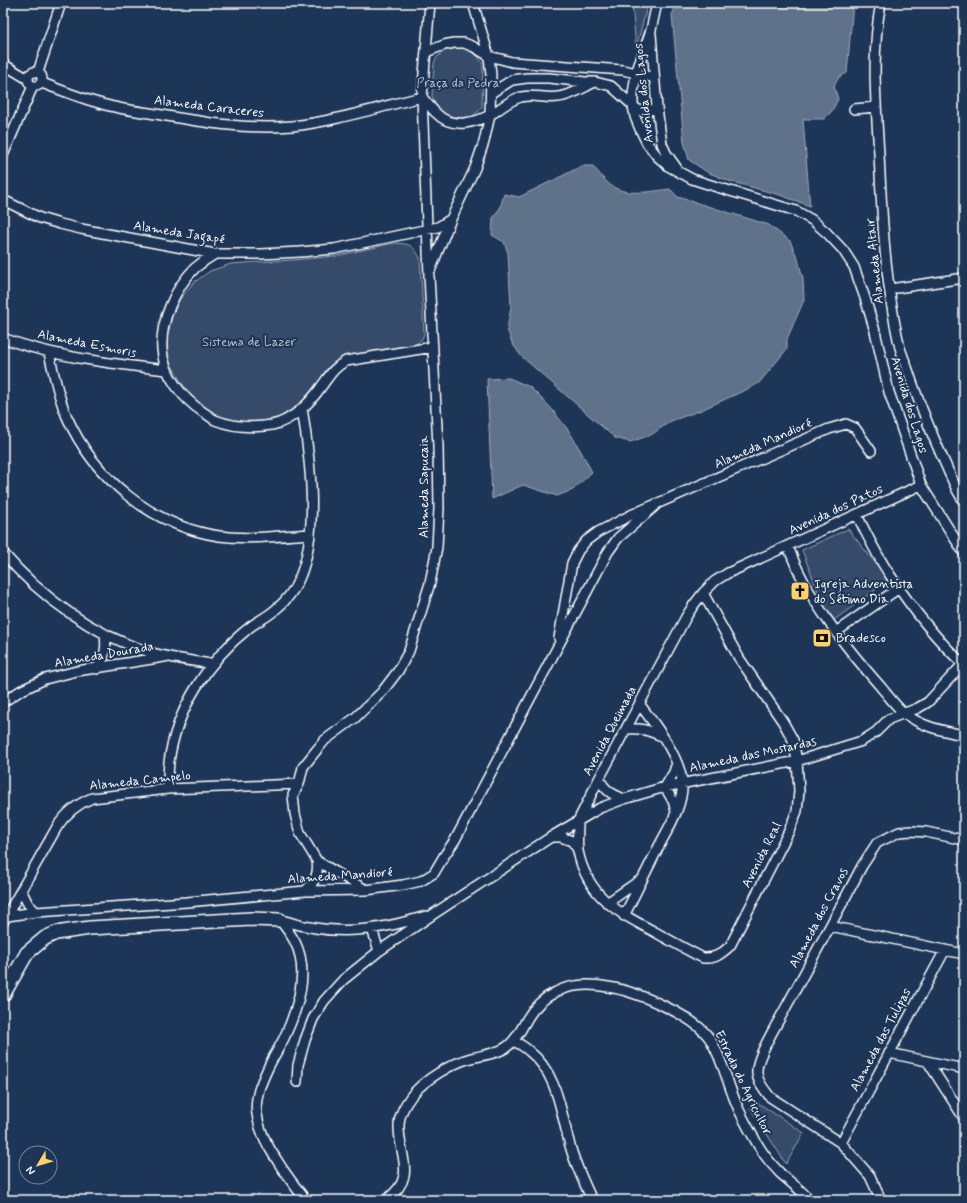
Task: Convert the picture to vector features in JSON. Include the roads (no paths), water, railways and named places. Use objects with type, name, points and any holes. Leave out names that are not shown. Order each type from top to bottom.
[{"type":"street","points":[[3,155],[34,82],[32,73],[38,72],[61,3]]},
{"type":"street","points":[[430,3],[422,97],[436,114],[442,118],[454,123],[476,121],[490,115],[515,98],[526,96],[558,97],[570,94],[595,82]]},
{"type":"street","points":[[429,276],[451,219],[475,168],[484,142],[490,115],[491,75],[489,56],[473,3]]},
{"type":"street","name":"Avenida dos Lagos","points":[[657,3],[651,30],[636,73],[633,94],[635,116],[647,143],[657,156],[668,166],[692,179],[717,188],[796,211],[812,220],[843,250],[854,268],[865,298],[875,331],[889,392],[921,485],[964,553]]},
{"type":"street","name":"Alameda Altair","points":[[880,3],[877,20],[875,67],[876,107],[882,206],[890,290],[900,344],[916,398],[957,490],[964,502]]},
{"type":"street","name":"Avenida dos Lagos","points":[[651,30],[654,78],[660,132],[666,153],[681,172]]},
{"type":"street","points":[[426,52],[454,43],[464,43],[489,56],[512,62],[623,70],[654,78]]},
{"type":"street","name":"Alameda Caraceres","points":[[3,64],[34,82],[100,104],[198,121],[244,126],[291,126],[324,122],[422,97]]},
{"type":"street","points":[[527,78],[529,75],[528,64]]},
{"type":"street","points":[[585,68],[583,73],[585,82]]},
{"type":"street","points":[[491,93],[512,80],[527,78],[549,78],[595,82],[611,86],[633,106],[642,111],[657,108]]},
{"type":"street","name":"Alameda Sapucaia","points":[[366,890],[317,861],[300,833],[295,814],[293,794],[299,784],[303,767],[325,740],[355,718],[382,692],[398,671],[409,651],[430,583],[437,547],[439,508],[438,438],[429,276],[422,97]]},
{"type":"street","points":[[854,109],[876,107]]},
{"type":"street","name":"Alameda Jagapé","points":[[3,200],[40,218],[60,224],[215,254],[300,252],[334,249],[438,227],[451,219]]},
{"type":"street","points":[[215,254],[196,268],[181,286],[172,301],[163,333],[162,351],[167,370],[183,395],[195,407],[215,420],[234,425],[252,427],[273,425],[295,415],[320,388],[334,368],[342,363],[433,347]]},
{"type":"street","points":[[890,290],[964,278]]},
{"type":"street","name":"Alameda Esmoris","points":[[3,338],[49,353],[130,366],[167,370]]},
{"type":"street","points":[[49,353],[59,395],[67,417],[79,441],[98,468],[117,487],[141,505],[164,519],[184,527],[219,536],[243,538],[310,534]]},
{"type":"street","points":[[168,789],[169,763],[173,740],[193,692],[212,664],[238,637],[274,611],[285,600],[299,580],[305,563],[312,511],[308,446],[302,408]]},
{"type":"street","name":"Alameda Mandioré","points":[[557,648],[572,563],[578,551],[586,541],[598,532],[608,526],[829,429],[846,424],[855,428],[871,451]]},
{"type":"street","name":"Avenida dos Patos","points":[[921,485],[788,546],[793,560],[812,595],[836,632],[904,713],[928,727],[964,735]]},
{"type":"street","name":"Alameda Mandioré","points":[[5,919],[36,912],[187,902],[305,891],[366,890],[421,881],[434,873],[455,840],[608,552],[618,538],[656,506]]},
{"type":"street","points":[[856,515],[880,558],[914,610],[964,664]]},
{"type":"street","points":[[608,526],[614,531],[618,538]]},
{"type":"street","name":"Avenida Queimada","points":[[578,820],[692,606],[715,581],[728,573],[788,546]]},
{"type":"street","points":[[3,554],[49,598],[71,614],[105,635],[148,652],[168,657],[212,664]]},
{"type":"street","points":[[836,632],[899,588]]},
{"type":"street","name":"Avenida Real","points":[[578,820],[578,850],[582,866],[590,882],[607,903],[624,916],[703,958],[717,956],[730,946],[789,831],[797,812],[799,791],[797,761],[793,740],[783,722],[739,658],[703,593]]},
{"type":"street","points":[[566,597],[581,603]]},
{"type":"street","points":[[97,668],[105,653],[105,635]]},
{"type":"street","name":"Alameda Dourada","points":[[3,702],[20,691],[45,679],[76,671],[168,657]]},
{"type":"street","name":"Alameda das Mostardas","points":[[578,820],[600,808],[665,787],[797,761],[862,741],[876,732],[889,719],[918,708],[928,702],[964,664]]},
{"type":"street","points":[[624,916],[676,812],[682,792],[681,776],[677,763],[656,726],[640,705]]},
{"type":"street","points":[[626,729],[640,728],[662,736]]},
{"type":"street","points":[[676,812],[673,801],[665,787],[674,772],[677,763]]},
{"type":"street","points":[[599,779],[606,790],[613,795],[624,799]]},
{"type":"street","name":"Alameda Campelo","points":[[5,919],[63,818],[73,808],[82,802],[92,798],[168,789],[299,784]]},
{"type":"street","points":[[297,1082],[298,1066],[305,1040],[313,1019],[324,1001],[343,980],[379,951],[551,836],[578,820]]},
{"type":"street","name":"Alameda dos Cravos","points":[[841,1143],[781,1105],[763,1089],[758,1079],[757,1070],[759,1058],[862,866],[877,843],[899,832],[911,831],[926,832],[964,840]]},
{"type":"street","points":[[551,836],[561,837],[572,841],[578,850]]},
{"type":"street","points":[[305,891],[316,877],[318,868],[317,861]]},
{"type":"street","points":[[607,903],[644,878]]},
{"type":"street","points":[[21,890],[28,904],[36,912]]},
{"type":"street","points":[[3,995],[27,953],[45,938],[56,933],[90,928],[251,919],[280,920],[310,927],[334,930],[372,929],[402,923],[435,913]]},
{"type":"street","points":[[280,920],[292,937],[298,949],[302,970],[302,983],[294,1012],[285,1036],[258,1091],[256,1099],[256,1113],[260,1130],[271,1152],[306,1200]]},
{"type":"street","points":[[830,926],[964,954]]},
{"type":"street","points":[[372,929],[379,951]]},
{"type":"street","name":"Alameda das Tulipas","points":[[841,1143],[945,950]]},
{"type":"street","name":"Estrada do Agricultor","points":[[386,1200],[401,1186],[404,1176],[404,1161],[398,1124],[402,1110],[415,1091],[434,1076],[456,1063],[501,1050],[508,1046],[514,1041],[528,1017],[539,1003],[556,992],[577,986],[596,986],[620,990],[646,999],[692,1022],[706,1034],[720,1060],[736,1103],[759,1146],[770,1162],[781,1174],[810,1200]]},
{"type":"street","points":[[514,1041],[530,1051],[538,1059],[556,1090],[571,1149],[592,1200]]},
{"type":"street","points":[[889,1053],[964,1069]]},
{"type":"street","points":[[928,1062],[964,1118]]},
{"type":"street","points":[[841,1143],[870,1176],[881,1200]]},
{"type":"place","name":"Igreja Adventista do Sétimo Dia","points":[[800,591]]},
{"type":"place","name":"Bradesco","points":[[822,638]]},
{"type":"park label","name":"Praça da Pedra","points":[[458,83]]},
{"type":"park label","name":"Sistema de Lazer","points":[[249,342]]}]
